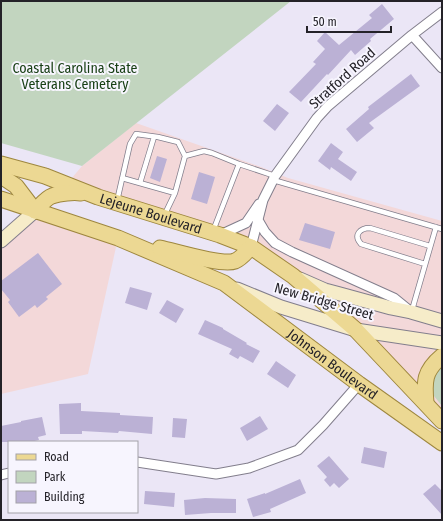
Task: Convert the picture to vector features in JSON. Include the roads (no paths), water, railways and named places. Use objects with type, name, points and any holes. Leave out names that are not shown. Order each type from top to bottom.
[{"type":"main road","name":"Lejeune Boulevard","points":[[1,164],[45,176],[98,197],[216,234],[251,247],[293,276]]},
{"type":"main road","points":[[1,176],[16,186],[35,211]]},
{"type":"main road","points":[[1,241],[52,196],[76,192],[98,197]]},
{"type":"main road","points":[[1,199],[118,238],[224,283]]},
{"type":"main road","points":[[118,238],[222,262],[234,262],[244,255],[251,247]]},
{"type":"main road","points":[[293,276],[356,330],[442,421]]},
{"type":"main road","name":"New Bridge Street","points":[[293,276],[325,290],[442,321]]},
{"type":"main road","name":"New Bridge Street","points":[[224,283],[281,308],[356,330],[442,343]]},
{"type":"main road","name":"Johnson Boulevard","points":[[224,283],[359,384],[442,443]]},
{"type":"main road","points":[[426,403],[424,387],[427,376],[431,367],[442,356]]},
{"type":"street","name":"Stratford Road","points":[[251,247],[263,200],[274,178],[320,114],[412,35],[442,12]]},
{"type":"street","points":[[412,35],[442,68]]},
{"type":"street","points":[[216,234],[246,223],[263,200]]},
{"type":"street","name":"New Bridge Street","points":[[258,220],[274,243],[394,298],[411,312]]},
{"type":"street","points":[[138,462],[216,474],[249,468],[298,450],[323,425],[359,384]]},
{"type":"lane","points":[[116,203],[130,144],[136,134],[178,142],[185,156],[175,193],[164,218]]},
{"type":"lane","points":[[140,183],[154,137]]},
{"type":"lane","points":[[185,156],[204,151],[212,153],[274,178],[442,229]]},
{"type":"lane","points":[[216,234],[239,164]]},
{"type":"lane","points":[[122,178],[175,193]]},
{"type":"lane","points":[[411,312],[436,227]]},
{"type":"lane","points":[[425,264],[361,244],[358,241],[358,233],[361,230],[370,228],[430,246]]},
{"type":"park label","name":"Coastal Carolina State Veterans Cemetery","points":[[75,76]]}]
